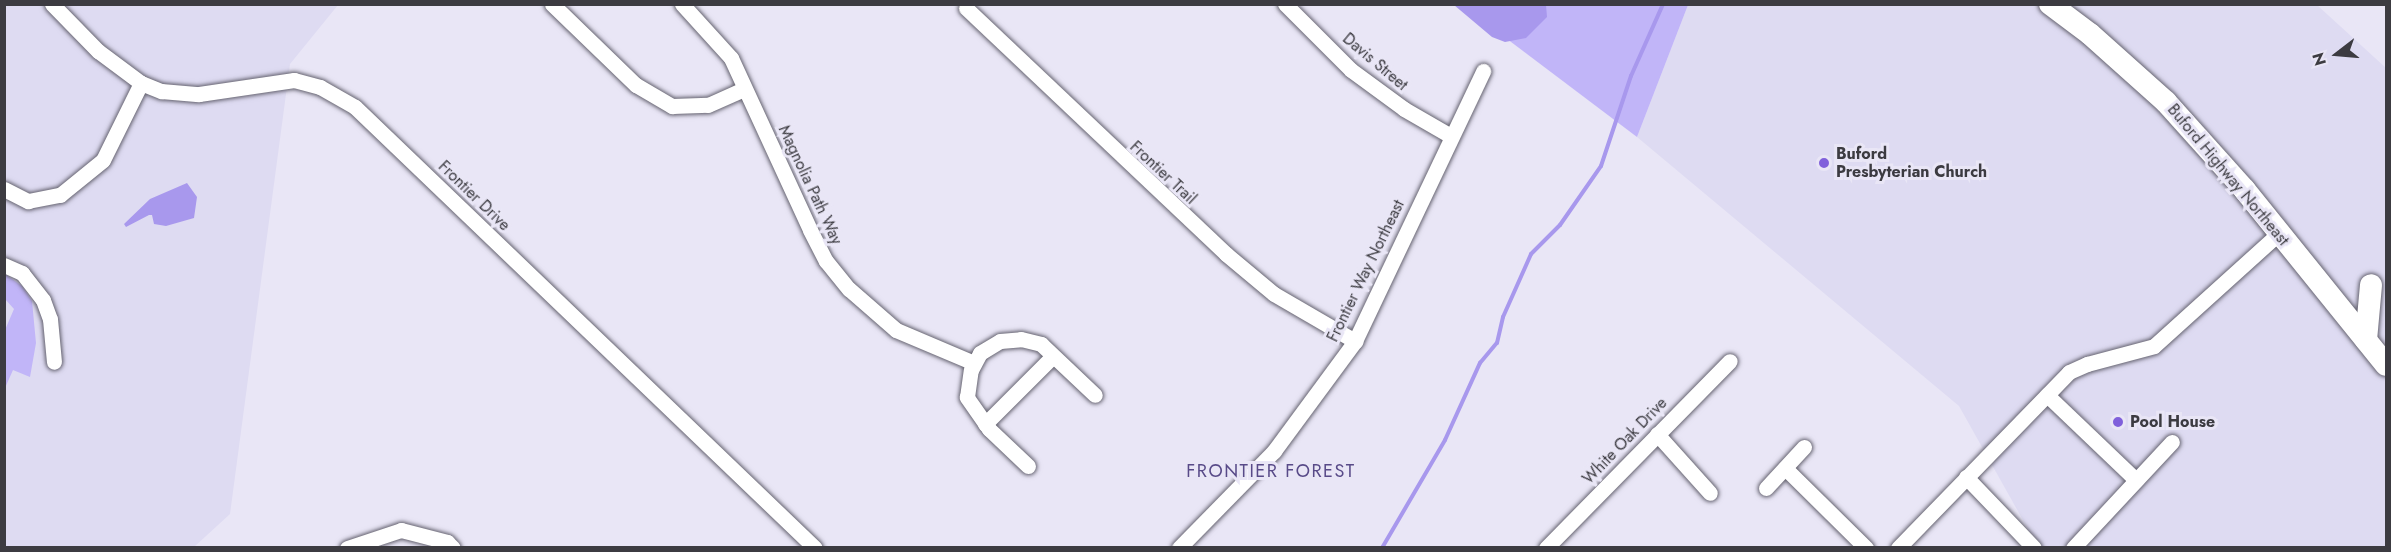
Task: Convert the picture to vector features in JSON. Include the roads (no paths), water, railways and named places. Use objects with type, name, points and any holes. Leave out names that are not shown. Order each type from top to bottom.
[{"type":"main road","name":"Buford Highway Northeast","points":[[2050,4],[2090,34],[2166,102],[2279,233],[2386,365]]},
{"type":"main road","points":[[2366,340],[2371,285]]},
{"type":"street","name":"Frontier Drive","points":[[52,4],[98,51],[141,82],[161,91],[199,94],[261,82],[294,80],[320,87],[354,107],[815,548]]},
{"type":"street","points":[[552,4],[636,85],[672,105],[708,105],[744,89]]},
{"type":"street","name":"Magnolia Path Way","points":[[682,4],[731,58],[826,261],[849,290],[896,330],[974,363]]},
{"type":"street","name":"Davis Street","points":[[1286,4],[1351,70],[1404,109],[1451,136]]},
{"type":"street","name":"Frontier Trail","points":[[966,8],[1226,254],[1274,294],[1355,341]]},
{"type":"street","name":"Frontier Way Northeast","points":[[1179,548],[1274,451],[1355,341],[1483,71]]},
{"type":"street","points":[[4,189],[28,201],[60,195],[103,160],[141,82]]},
{"type":"street","points":[[1898,548],[2069,372],[2087,364],[2154,346],[2279,233]]},
{"type":"street","points":[[4,265],[22,273],[43,300],[50,319],[54,362]]},
{"type":"street","points":[[1029,466],[985,424],[967,397],[974,363],[980,353],[1000,341],[1022,339],[1041,345],[1095,394]]},
{"type":"street","points":[[985,424],[1053,356]]},
{"type":"street","name":"White Oak Drive","points":[[1546,548],[1730,361]]},
{"type":"street","points":[[2047,395],[2136,480]]},
{"type":"street","points":[[1657,434],[1710,493]]},
{"type":"street","points":[[2073,548],[2172,442]]},
{"type":"street","points":[[1766,488],[1803,447]]},
{"type":"street","points":[[1785,468],[1866,548]]},
{"type":"street","points":[[1966,477],[2034,548]]},
{"type":"street","points":[[347,548],[401,530],[447,542],[453,548]]},
{"type":"waterway","points":[[1382,548],[1445,440],[1480,363],[1497,343],[1503,317],[1531,254],[1560,225],[1601,166],[1631,76],[1663,4]]},
{"type":"place","name":"Buford Presbyterian Church","points":[[1824,163]]},
{"type":"place","name":"Pool House","points":[[2118,422]]},
{"type":"district","name":"FRONTIER FOREST","points":[[1271,471]]}]
